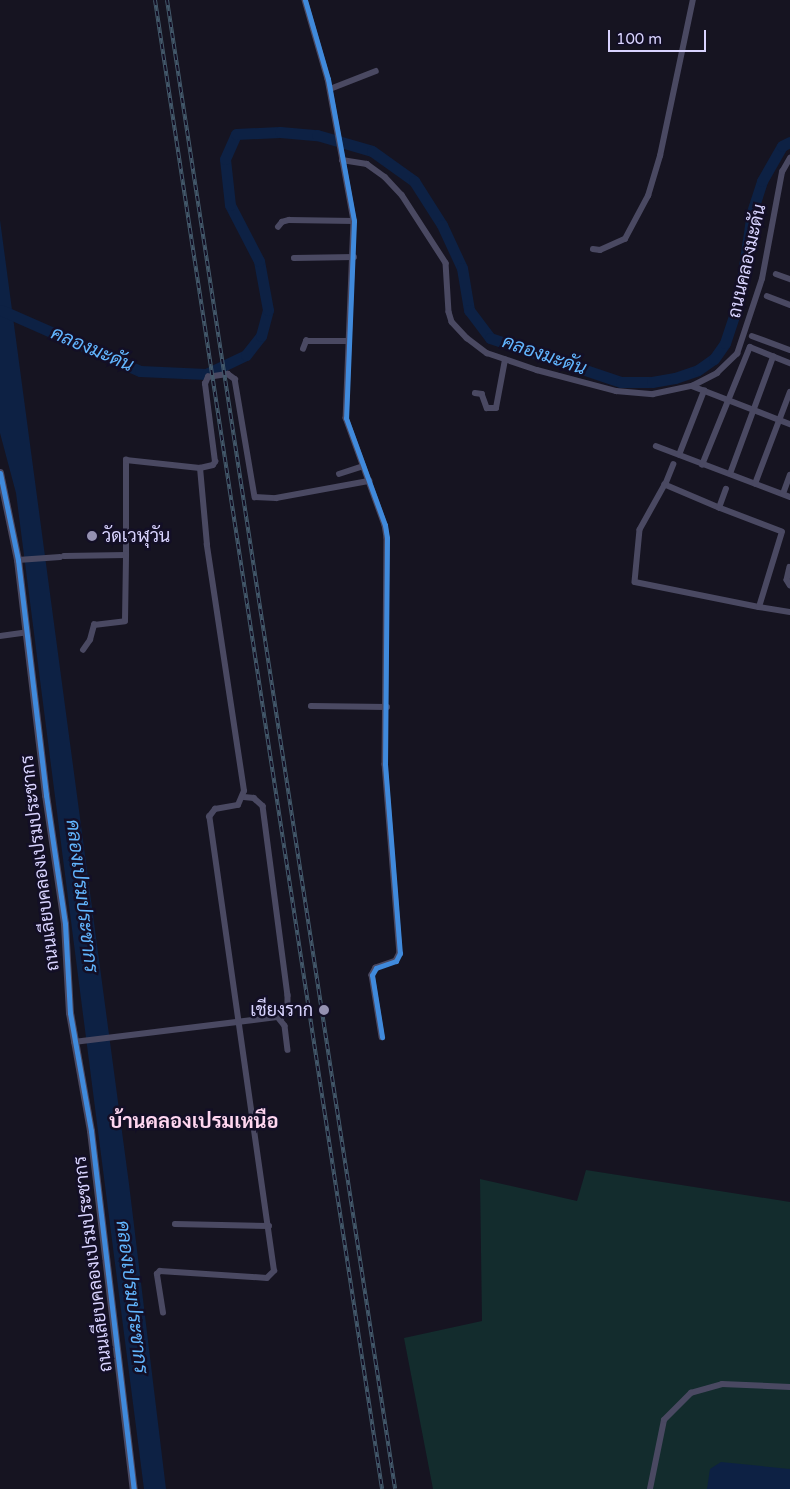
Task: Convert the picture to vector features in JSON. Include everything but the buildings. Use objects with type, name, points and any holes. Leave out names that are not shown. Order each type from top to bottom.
[{"type":"street","points":[[306,0],[330,89],[354,222],[346,418],[387,538],[385,764],[400,953],[396,961],[376,968],[372,975],[382,1037]]},
{"type":"street","points":[[593,249],[600,250],[625,239],[648,196],[660,156],[693,0]]},
{"type":"street","points":[[330,89],[376,71]]},
{"type":"street","name":"ถนนคลองมะดัน","points":[[341,158],[367,164],[394,186],[446,263],[452,322],[458,331],[487,353],[505,360],[616,391],[653,394],[692,386],[725,367],[741,344],[765,269],[782,172],[790,158]]},
{"type":"street","points":[[278,227],[282,222],[289,220],[354,222]]},
{"type":"street","points":[[294,258],[354,257]]},
{"type":"street","points":[[776,274],[790,279]]},
{"type":"street","points":[[767,296],[790,305]]},
{"type":"street","points":[[752,336],[790,350]]},
{"type":"street","points":[[303,349],[303,342],[313,339],[348,340]]},
{"type":"street","points":[[702,465],[750,347],[790,363]]},
{"type":"street","points":[[730,474],[773,357]]},
{"type":"street","points":[[475,393],[482,394],[487,408],[496,408],[505,360]]},
{"type":"street","points":[[84,650],[90,640],[94,625],[125,621],[126,460],[200,468],[215,462],[206,380],[228,374],[235,379],[255,497],[276,498],[369,481]]},
{"type":"street","points":[[692,386],[790,424]]},
{"type":"street","points":[[680,455],[704,391]]},
{"type":"street","points":[[755,484],[790,392]]},
{"type":"street","points":[[656,446],[790,497]]},
{"type":"street","points":[[673,465],[665,485],[640,530],[635,582],[790,612]]},
{"type":"street","points":[[339,474],[363,466]]},
{"type":"street","points":[[163,1313],[157,1274],[160,1271],[271,1276],[274,1271],[240,1022],[209,817],[215,809],[238,805],[244,797],[207,545],[200,468]]},
{"type":"street","name":"ถนนเลียบคลองเปรมประชากร","points":[[0,473],[21,560],[27,632],[46,795],[65,924],[134,1489]]},
{"type":"street","points":[[782,494],[790,475]]},
{"type":"street","points":[[665,485],[782,532],[759,607]]},
{"type":"street","points":[[719,508],[726,489]]},
{"type":"street","points":[[21,560],[126,555]]},
{"type":"street","points":[[790,567],[787,580],[790,585]]},
{"type":"street","points":[[0,636],[27,632]]},
{"type":"street","points":[[311,706],[387,706]]},
{"type":"street","points":[[244,797],[254,798],[263,806],[288,995],[288,1010],[282,1020],[288,1050]]},
{"type":"street","points":[[78,1042],[272,1017],[282,1020]]},
{"type":"street","points":[[175,1224],[269,1226]]},
{"type":"street","points":[[650,1489],[657,1441],[664,1420],[691,1393],[722,1384],[790,1387]]},
{"type":"green space","points":[[586,1170],[790,1202],[790,1489],[433,1489],[404,1338],[482,1321],[480,1179],[577,1201]]},
{"type":"water","name":"คลองเปรมประชากร","points":[[0,220],[129,1184],[166,1489],[144,1489],[16,493],[0,433]]},
{"type":"water","points":[[721,1462],[790,1469],[790,1489],[707,1489],[710,1469]]},
{"type":"waterway","name":"คลองมะดัน","points":[[1,310],[140,371],[206,374],[246,355],[261,336],[268,310],[259,261],[230,205],[225,159],[236,134],[280,132],[317,135],[372,151],[414,181],[442,225],[462,268],[469,310],[490,338],[621,382],[652,382],[675,378],[698,370],[714,359],[725,343],[739,301],[752,212],[762,181],[782,146],[790,142]]},
{"type":"railway","points":[[155,0],[382,1489]]},
{"type":"railway","points":[[167,0],[395,1489]]},
{"type":"cycle path","points":[[305,0],[328,79],[354,221],[346,418],[385,525],[387,538],[385,764],[400,953],[396,961],[376,968],[372,975],[382,1037]]},
{"type":"cycle path","points":[[0,473],[18,560],[46,795],[65,924],[70,1013],[91,1131],[134,1489]]},
{"type":"place","name":"วัดเวฬุวัน","points":[[92,536]]},
{"type":"place","name":"เชียงราก","points":[[324,1010]]},
{"type":"district","name":"บ้านคลองเปรมเหนือ","points":[[194,1122]]}]
